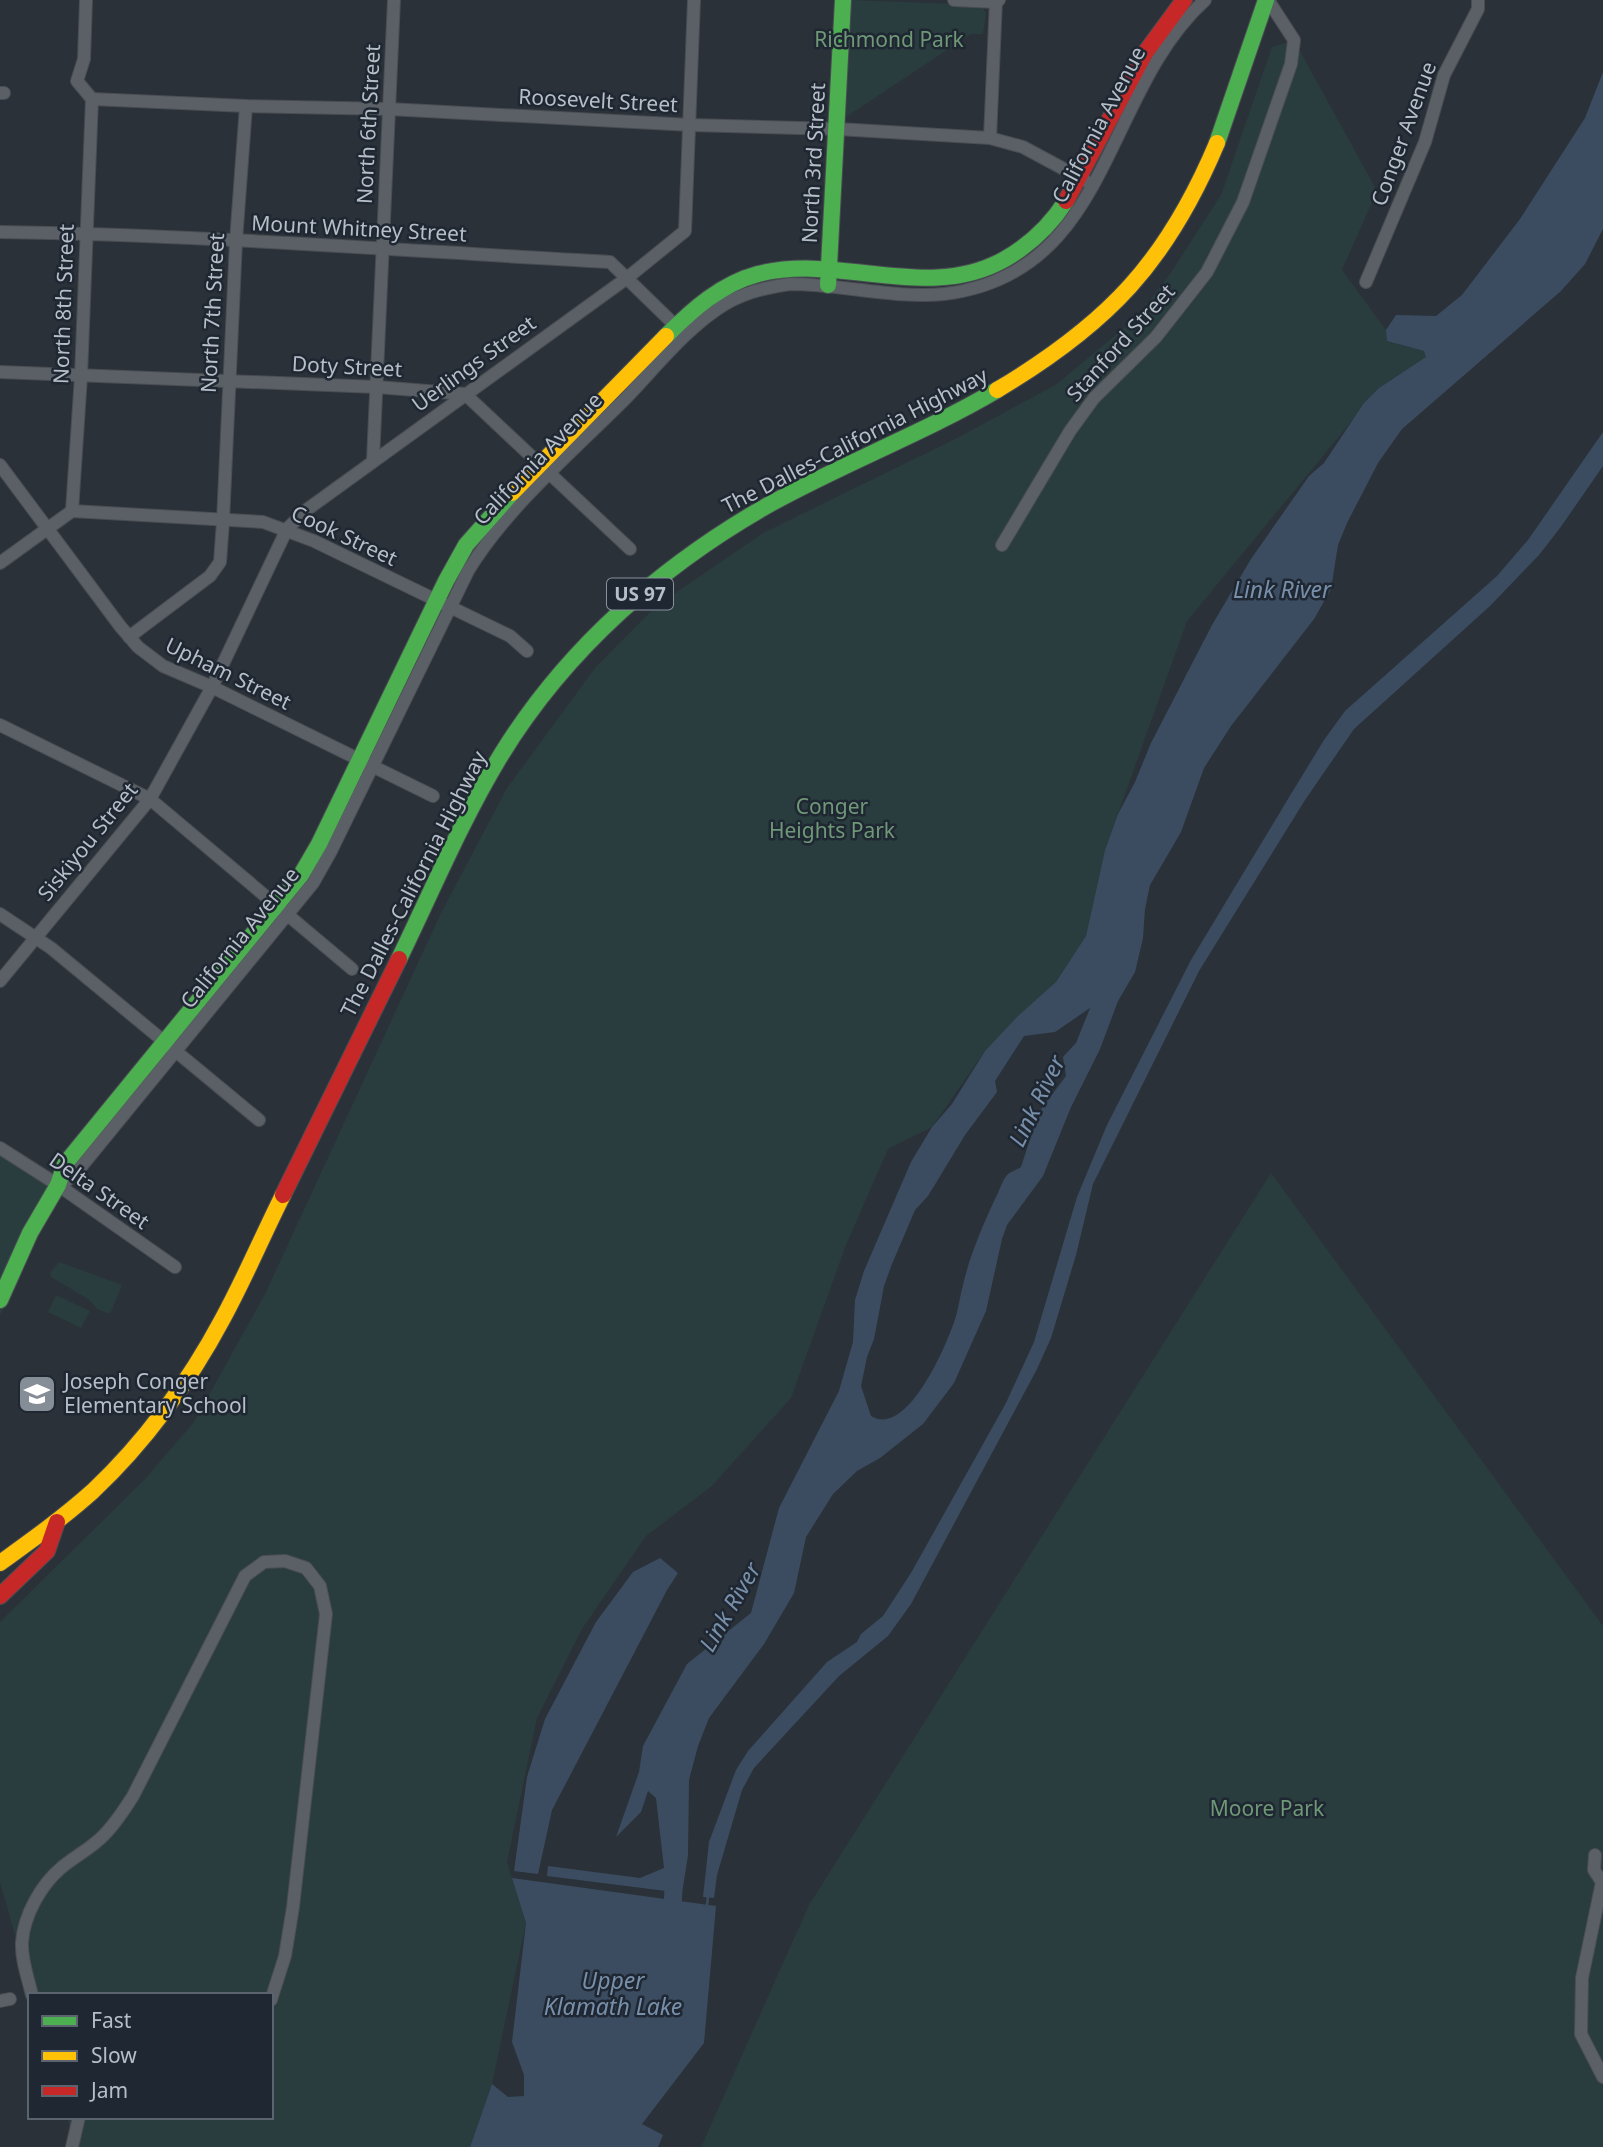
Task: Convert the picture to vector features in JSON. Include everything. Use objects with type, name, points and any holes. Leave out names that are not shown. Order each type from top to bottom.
[{"type":"main road","name":"North 3rd Street","points":[[828,278],[843,0]]},
{"type":"main road","name":"California Avenue","points":[[0,1300],[30,1233],[58,1185],[65,1164],[171,1047],[283,911],[366,763],[443,604],[455,564],[479,528],[545,470],[681,331],[690,312],[716,292],[750,277],[790,269],[828,278],[928,280],[956,277],[987,269],[1012,257],[1046,229],[1086,181],[1142,58],[1162,26],[1184,0]]},
{"type":"main road","name":"The Dalles-California Highway","points":[[0,1563],[57,1522],[107,1477],[168,1402],[220,1324],[485,782],[547,691],[584,646],[618,613],[655,581],[704,545],[796,490],[999,391],[1045,362],[1089,328],[1147,269],[1179,223],[1206,170],[1267,0]]},
{"type":"main road","points":[[0,1596],[47,1551],[57,1522]]},
{"type":"street","points":[[86,0],[84,59],[77,81],[92,99]]},
{"type":"street","name":"North 6th Street","points":[[373,460],[394,0]]},
{"type":"street","points":[[691,125],[695,0]]},
{"type":"street","points":[[954,0],[997,1],[990,138]]},
{"type":"street","name":"California Avenue","points":[[1086,181],[1159,57],[1186,19],[1205,0]]},
{"type":"street","name":"Stanford Street","points":[[1002,545],[1070,431],[1094,398],[1156,337],[1207,272],[1243,202],[1283,90],[1291,64],[1294,40],[1267,0]]},
{"type":"street","name":"Conger Avenue","points":[[1366,282],[1425,142],[1444,75],[1478,9],[1478,0]]},
{"type":"street","name":"Roosevelt Street","points":[[92,99],[389,109],[990,138],[1023,147],[1086,181]]},
{"type":"street","name":"North 8th Street","points":[[72,511],[82,376],[92,99]]},
{"type":"street","name":"North 7th Street","points":[[223,521],[228,380],[246,106]]},
{"type":"street","name":"Uerlings Street","points":[[287,529],[305,511],[373,460],[626,278],[685,231],[691,125]]},
{"type":"street","name":"Mount Whitney Street","points":[[0,232],[86,233],[610,262],[681,331]]},
{"type":"street","name":"Doty Street","points":[[0,372],[376,387],[465,394]]},
{"type":"street","points":[[465,394],[630,549]]},
{"type":"street","name":"Upham Street","points":[[0,465],[138,647],[163,666],[212,687],[433,796]]},
{"type":"street","points":[[0,563],[72,511]]},
{"type":"street","name":"Cook Street","points":[[72,511],[263,522],[287,529],[510,636],[527,651]]},
{"type":"street","points":[[129,637],[210,576],[220,562],[223,521]]},
{"type":"street","name":"Siskiyou Street","points":[[0,981],[150,799],[212,687],[287,529]]},
{"type":"street","points":[[0,725],[150,799],[352,969]]},
{"type":"street","points":[[0,915],[36,938],[259,1120]]},
{"type":"street","name":"Delta Street","points":[[0,1148],[175,1267]]},
{"type":"street","points":[[32,1993],[22,1942],[29,1913],[43,1888],[59,1869],[103,1836],[119,1818],[133,1796],[245,1576],[264,1562],[285,1561],[306,1568],[320,1586],[326,1614],[293,1907],[285,1956],[273,1994]]},
{"type":"street","points":[[1595,1855],[1594,1870],[1602,1882],[1582,1978],[1581,2034],[1603,2077]]},
{"type":"street","points":[[72,2147],[77,2119]]},
{"type":"green space","name":"Richmond Park","points":[[851,0],[981,5],[986,13],[983,34],[971,34],[846,117]]},
{"type":"green space","name":"Conger Heights Park","points":[[1294,40],[1377,191],[1342,270],[1386,330],[1387,341],[1424,351],[1427,357],[1379,388],[1187,621],[1105,850],[1086,936],[1056,982],[985,1051],[932,1127],[888,1149],[846,1245],[791,1398],[712,1486],[646,1536],[582,1629],[537,1718],[507,1862],[526,1923],[492,2084],[470,2147],[75,2147],[68,2119],[273,2119],[273,1993],[31,1993],[0,1882],[0,1622],[145,1479],[194,1422],[265,1294],[441,913],[507,788],[595,668],[655,607],[763,533],[959,437],[1057,384],[1137,317],[1170,274],[1221,195],[1272,47]]},
{"type":"green space","points":[[0,1148],[58,1185],[0,1316]]},
{"type":"green space","name":"Moore Park","points":[[1271,1173],[1603,1626],[1603,2147],[701,2147],[809,1905]]},
{"type":"green space","points":[[59,1262],[122,1285],[110,1314],[97,1309],[88,1299],[51,1277],[50,1273]]},
{"type":"green space","points":[[56,1295],[90,1311],[81,1328],[48,1312]]},
{"type":"water","name":"Link River","points":[[1603,72],[1603,229],[1585,264],[1561,291],[1402,429],[1378,463],[1347,523],[1338,545],[1331,589],[1314,619],[1231,726],[1204,768],[1181,832],[1150,885],[1143,938],[1135,972],[1118,1001],[1100,1049],[1071,1107],[1043,1176],[1007,1225],[986,1311],[954,1383],[923,1424],[880,1458],[857,1471],[833,1494],[806,1537],[794,1593],[764,1644],[709,1718],[689,1780],[688,1855],[682,1893],[547,1876],[548,1866],[640,1878],[664,1868],[656,1798],[648,1791],[641,1812],[616,1837],[639,1772],[643,1746],[687,1664],[751,1613],[779,1508],[839,1391],[853,1342],[855,1300],[864,1271],[911,1162],[985,1051],[1018,1016],[1056,982],[1086,936],[1105,850],[1118,814],[1212,625],[1251,559],[1309,476],[1324,463],[1364,403],[1379,388],[1426,357],[1424,351],[1387,341],[1386,330],[1396,315],[1436,316],[1462,295],[1520,219],[1585,118]],"holes":[[[1090,1008],[1076,1043],[1063,1057],[1066,1076],[1039,1112],[1021,1167],[1005,1177],[986,1220],[969,1263],[952,1329],[935,1366],[912,1402],[898,1414],[885,1419],[871,1416],[861,1386],[867,1357],[874,1339],[884,1286],[915,1210],[928,1196],[965,1135],[997,1092],[995,1081],[1024,1036],[1055,1032]]]},
{"type":"water","points":[[1603,432],[1603,466],[1560,528],[1539,555],[1490,606],[1354,729],[1305,800],[1199,971],[1093,1184],[1076,1255],[1051,1338],[1037,1369],[911,1604],[888,1636],[839,1676],[754,1768],[742,1790],[717,1875],[714,1898],[703,1897],[709,1842],[736,1770],[748,1751],[827,1662],[857,1642],[861,1634],[883,1616],[911,1573],[1006,1403],[1034,1342],[1077,1197],[1107,1125],[1191,960],[1324,740],[1345,711],[1497,576],[1528,540]]},
{"type":"water","points":[[660,1558],[678,1573],[552,1810],[538,1874],[514,1871],[527,1777],[545,1719],[596,1622],[633,1572]]},
{"type":"water","name":"Upper Klamath Lake","points":[[512,1878],[716,1906],[704,2043],[642,2124],[663,2135],[658,2147],[470,2147],[492,2084],[508,2097],[524,2096],[524,2075],[512,2042],[526,1923]]},
{"type":"waterway","name":"Link River","points":[[673,1900],[674,1868]]},
{"type":"waterway","points":[[707,1905],[708,1896]]},
{"type":"traffic: fast","points":[[828,285],[843,0]]},
{"type":"traffic: fast","points":[[1217,143],[1266,0]]},
{"type":"traffic: fast","points":[[666,336],[708,299],[732,284],[758,274],[789,269],[820,269],[915,278],[945,277],[976,271],[1005,259],[1023,247],[1047,226],[1066,201]]},
{"type":"traffic: fast","points":[[399,959],[460,830],[501,755],[555,680],[619,613],[692,554],[770,504],[997,390]]},
{"type":"traffic: fast","points":[[0,1300],[30,1233],[58,1185],[65,1164],[301,875],[319,844],[446,581],[466,545],[512,493]]},
{"type":"traffic: slow","points":[[997,390],[1071,340],[1130,286],[1177,223],[1217,143]]},
{"type":"traffic: slow","points":[[512,493],[666,336]]},
{"type":"traffic: slow","points":[[0,1563],[93,1491],[148,1432],[195,1366],[222,1320],[283,1195]]},
{"type":"traffic: jam","points":[[1066,201],[1145,53],[1184,0]]},
{"type":"traffic: jam","points":[[283,1195],[399,959]]},
{"type":"traffic: jam","points":[[0,1596],[47,1551],[57,1522]]},
{"type":"place","name":"Joseph Conger Elementary School","points":[[37,1394]]}]
